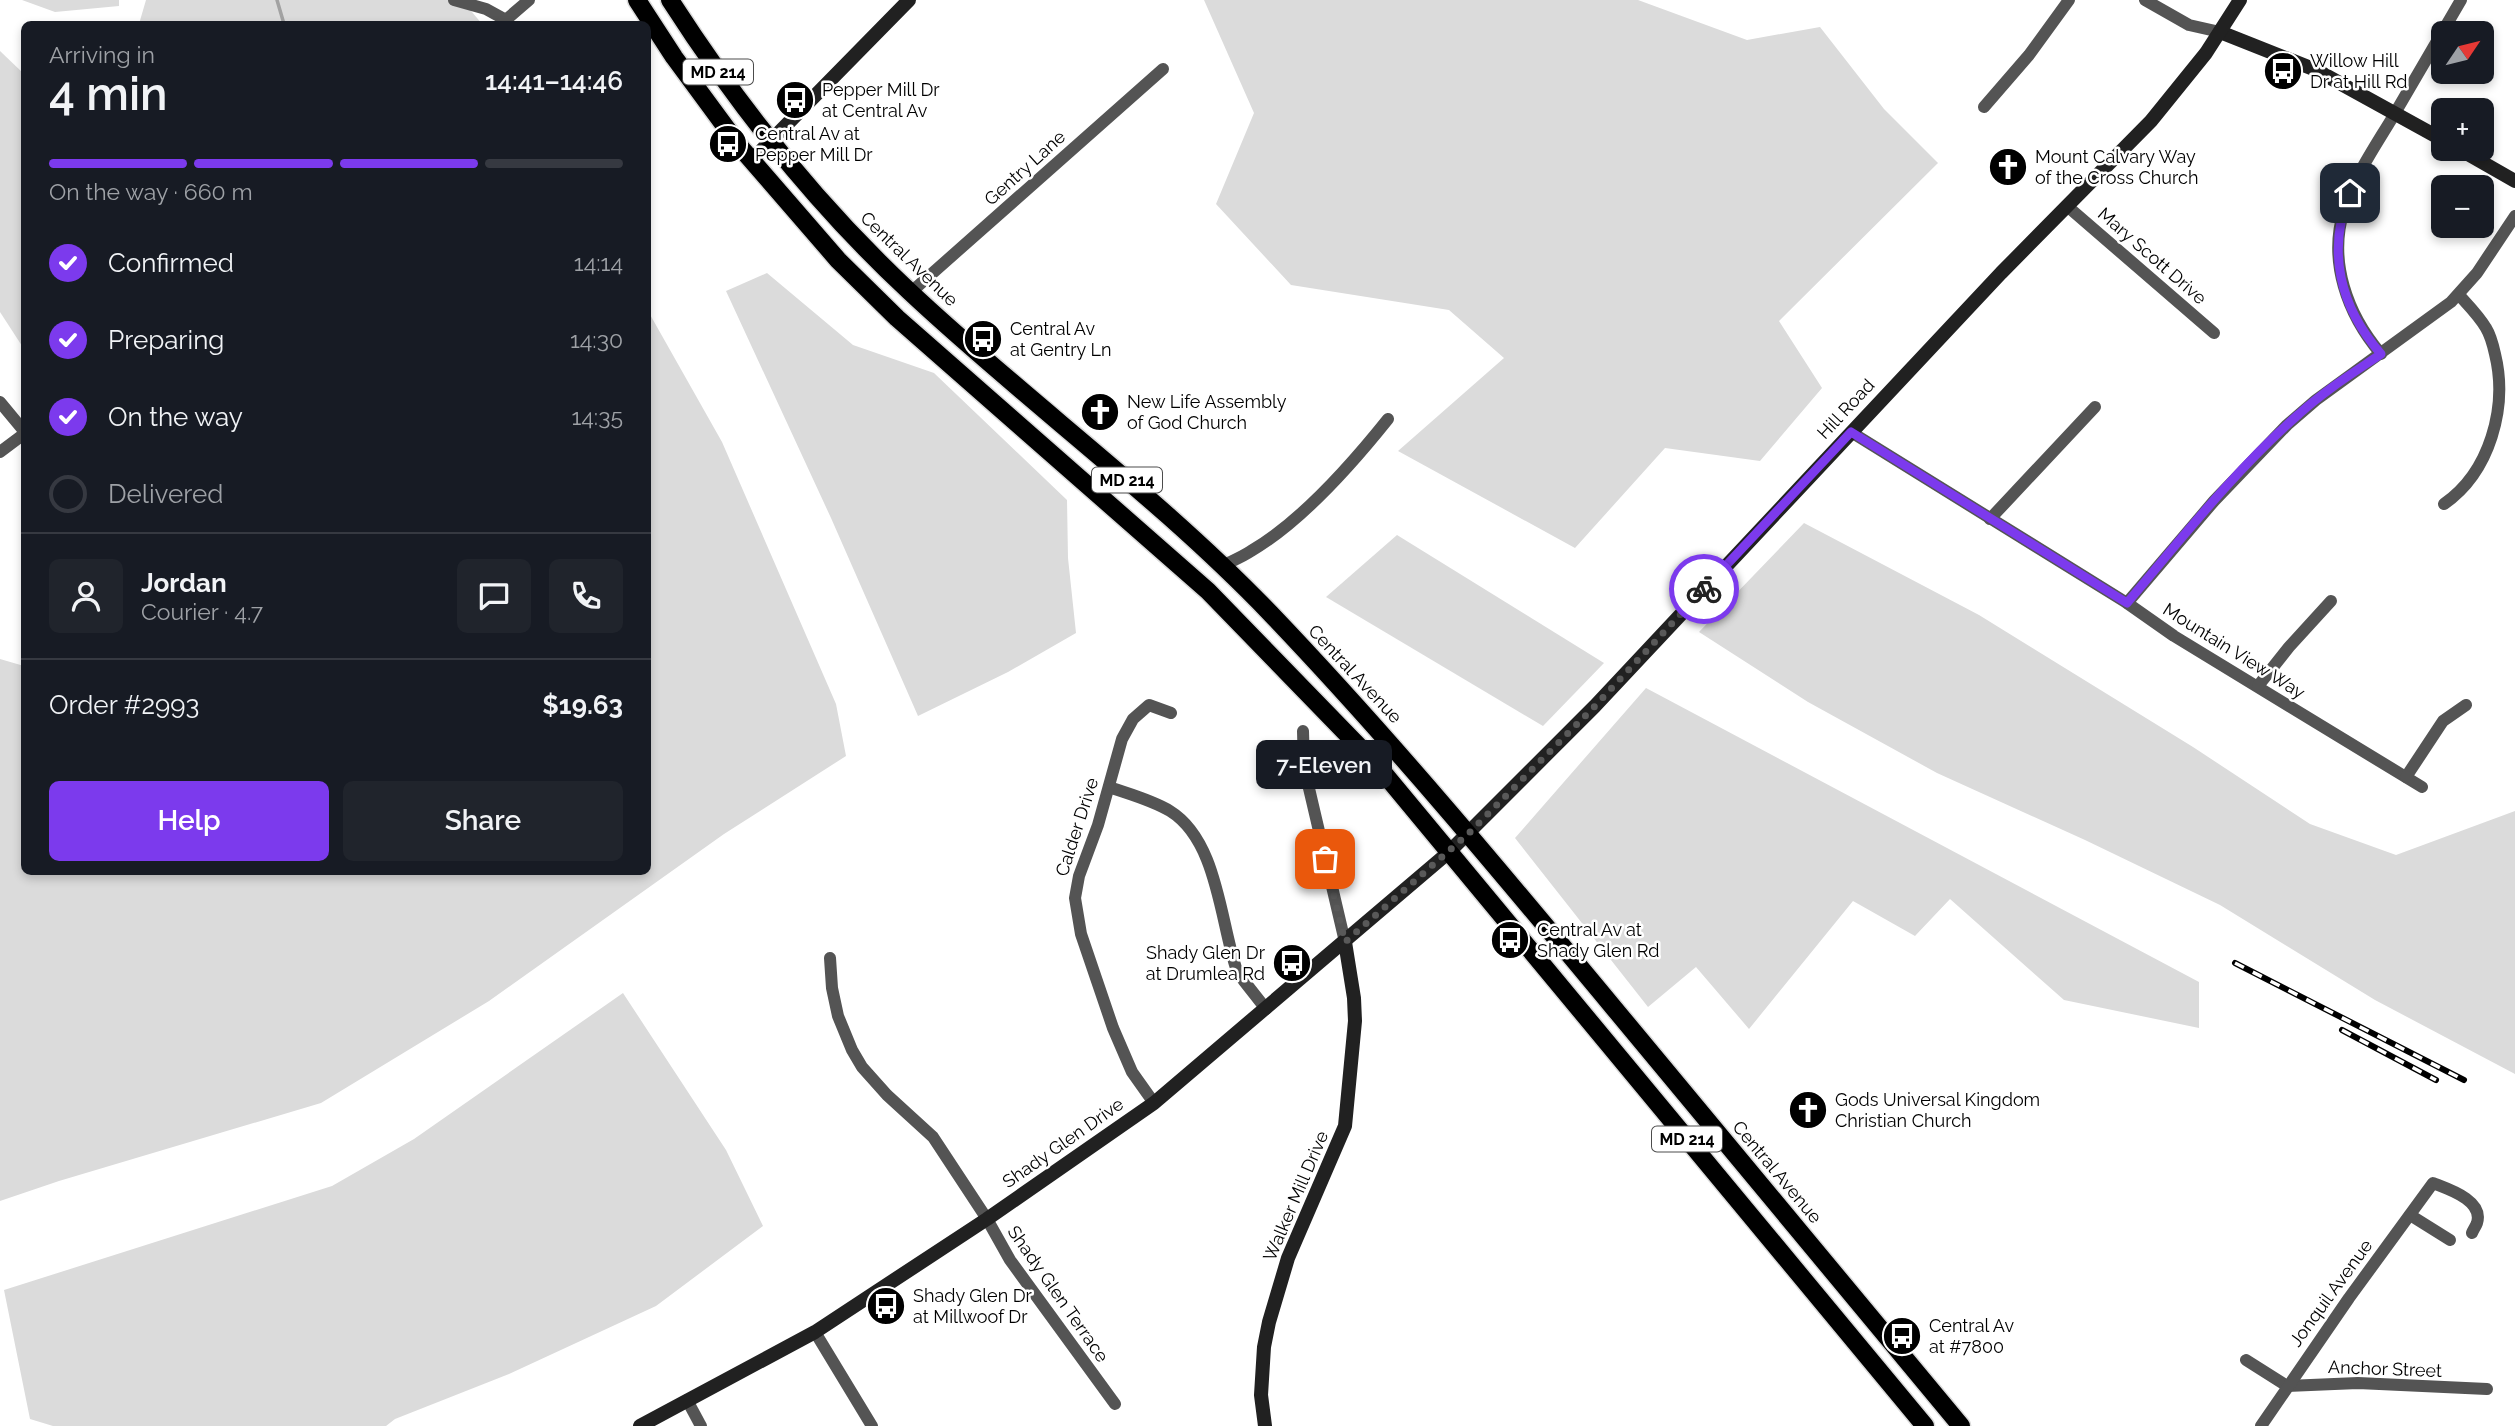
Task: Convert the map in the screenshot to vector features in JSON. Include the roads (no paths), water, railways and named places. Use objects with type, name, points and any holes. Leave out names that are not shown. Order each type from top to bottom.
[{"type":"main road","name":"MD 214","points":[[637,0],[700,93],[751,160],[822,243],[897,318],[1208,590],[1377,765],[1925,1426]]},
{"type":"main road","name":"Central Avenue","points":[[670,0],[730,88],[771,141],[850,233],[910,293],[1138,489],[1222,566],[1338,685],[1468,834],[1961,1426]]},
{"type":"street","points":[[454,0],[486,9],[502,21]]},
{"type":"street","points":[[504,21],[529,0]]},
{"type":"street","points":[[751,160],[909,0]]},
{"type":"street","points":[[1984,107],[2012,77],[2069,0]]},
{"type":"street","points":[[2145,0],[2189,25],[2220,32],[2316,70],[2431,133]]},
{"type":"street","name":"Hill Road","points":[[1468,834],[1595,706],[1851,432],[2172,97],[2240,0]]},
{"type":"street","points":[[2381,354],[2362,329],[2346,293],[2338,262],[2338,237],[2344,208],[2395,113],[2461,0]]},
{"type":"street","name":"Gentry Lane","points":[[910,293],[1163,69]]},
{"type":"street","points":[[2480,161],[2515,181]]},
{"type":"street","name":"Mary Scott Drive","points":[[2067,206],[2214,333]]},
{"type":"street","points":[[2127,603],[2214,501],[2287,425],[2316,400],[2459,295],[2486,261],[2515,216]]},
{"type":"street","points":[[2444,504],[2459,493],[2484,454],[2497,419],[2501,396],[2498,367],[2490,337],[2486,328],[2459,295]]},
{"type":"street","points":[[0,402],[21,428]]},
{"type":"street","points":[[1990,519],[2095,407]]},
{"type":"street","points":[[1222,566],[1252,551],[1300,513],[1357,456],[1388,419]]},
{"type":"street","name":"Mountain View Way","points":[[1851,432],[2127,603],[2174,636],[2422,787]]},
{"type":"street","points":[[0,452],[21,434]]},
{"type":"street","points":[[2258,686],[2331,601]]},
{"type":"street","name":"Calder Drive","points":[[1154,1103],[1125,1059],[1097,984],[1076,909],[1076,888],[1122,738],[1133,719],[1149,705],[1171,713]]},
{"type":"street","points":[[2406,777],[2443,721],[2466,705]]},
{"type":"street","name":"Walker Mill Drive","points":[[1265,1426],[1261,1395],[1264,1347],[1269,1322],[1289,1258],[1344,1134],[1355,1021],[1345,942],[1304,766],[1303,731]]},
{"type":"street","points":[[1109,787],[1168,810],[1194,834],[1207,859],[1236,968],[1266,1009]]},
{"type":"street","name":"Shady Glen Drive","points":[[640,1426],[815,1332],[987,1219],[1154,1103],[1468,834]]},
{"type":"street","name":"Shady Glen Terrace","points":[[830,958],[834,1001],[842,1029],[852,1050],[872,1080],[933,1137],[987,1219],[1010,1260],[1115,1404]]},
{"type":"street","name":"Jonquil Avenue","points":[[2261,1426],[2433,1183],[2454,1191],[2471,1202],[2477,1210],[2477,1223],[2472,1233]]},
{"type":"street","points":[[2410,1215],[2450,1240]]},
{"type":"street","points":[[815,1332],[872,1426]]},
{"type":"street","points":[[2246,1360],[2287,1386]]},
{"type":"street","name":"Anchor Street","points":[[2287,1386],[2358,1382],[2487,1389]]},
{"type":"street","points":[[687,1400],[701,1426]]},
{"type":"waterway","points":[[277,0],[283,21]]},
{"type":"railway","points":[[2235,963],[2464,1080]]},
{"type":"railway","points":[[2342,1030],[2436,1080]]},
{"type":"place","name":"Willow Hill Dr at Hill Rd","points":[[2283,71]]},
{"type":"place","name":"Pepper Mill Dr at Central Av","points":[[795,100]]},
{"type":"place","name":"Central Av at Pepper Mill Dr","points":[[728,144]]},
{"type":"place","name":"Mount Calvary Way of the Cross Church","points":[[2008,167]]},
{"type":"place","name":"Central Av at Gentry Ln","points":[[983,339]]},
{"type":"place","name":"New Life Assembly of God Church","points":[[1100,412]]},
{"type":"place","name":"7-Eleven","points":[[1325,859]]},
{"type":"place","name":"Central Av at Shady Glen Rd","points":[[1510,940]]},
{"type":"place","name":"Shady Glen Dr at Drumlea Rd","points":[[1292,963]]},
{"type":"place","name":"Gods Universal Kingdom Christian Church","points":[[1808,1110]]},
{"type":"place","name":"Shady Glen Dr at Millwoof Dr","points":[[886,1306]]},
{"type":"place","name":"Central Av at #7800","points":[[1902,1336]]}]
